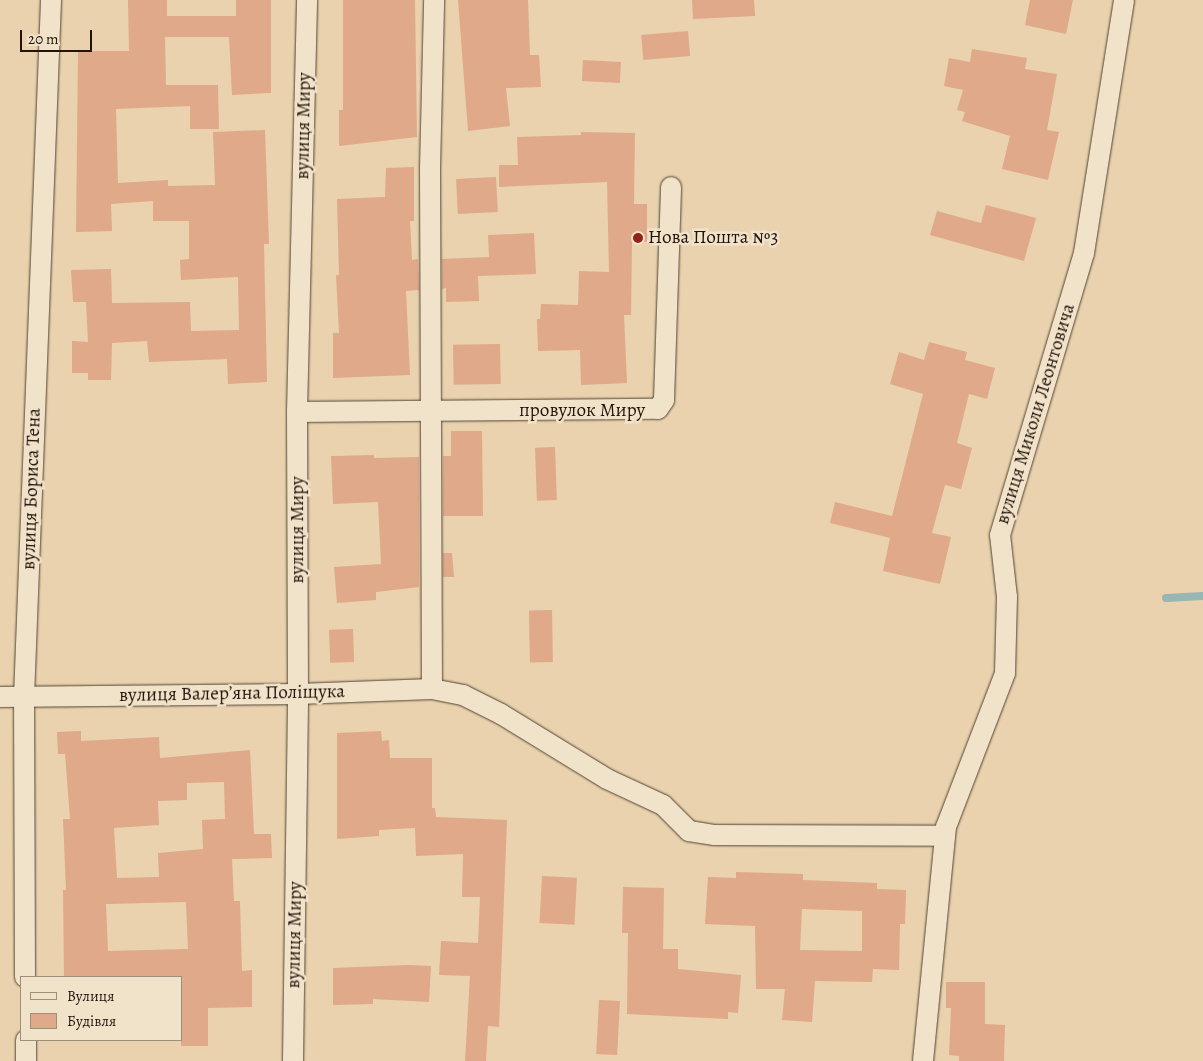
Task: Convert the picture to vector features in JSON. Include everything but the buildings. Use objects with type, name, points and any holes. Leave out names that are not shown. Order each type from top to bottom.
[{"type":"street","name":"вулиця Бориса Тена","points":[[25,976],[24,697],[51,0]]},
{"type":"street","name":"вулиця Миру","points":[[293,1061],[298,694],[297,412],[307,0]]},
{"type":"street","points":[[432,689],[430,169],[434,0]]},
{"type":"street","name":"вулиця Миколи Леонтовича","points":[[923,1061],[945,836],[1004,673],[1007,597],[1000,536],[1084,253],[1124,0]]},
{"type":"street","name":"провулок Миру","points":[[297,412],[658,409],[664,400],[671,187]]},
{"type":"street","name":"вулиця Валерʼяна Поліщука","points":[[0,697],[298,694],[432,689],[463,695],[501,714],[607,779],[663,805],[689,831],[715,835],[945,836]]},
{"type":"street","points":[[26,1041],[26,1061]]},
{"type":"waterway","points":[[1166,598],[1203,596]]},
{"type":"place","name":"Нова Пошта №3","points":[[638,238]]}]
